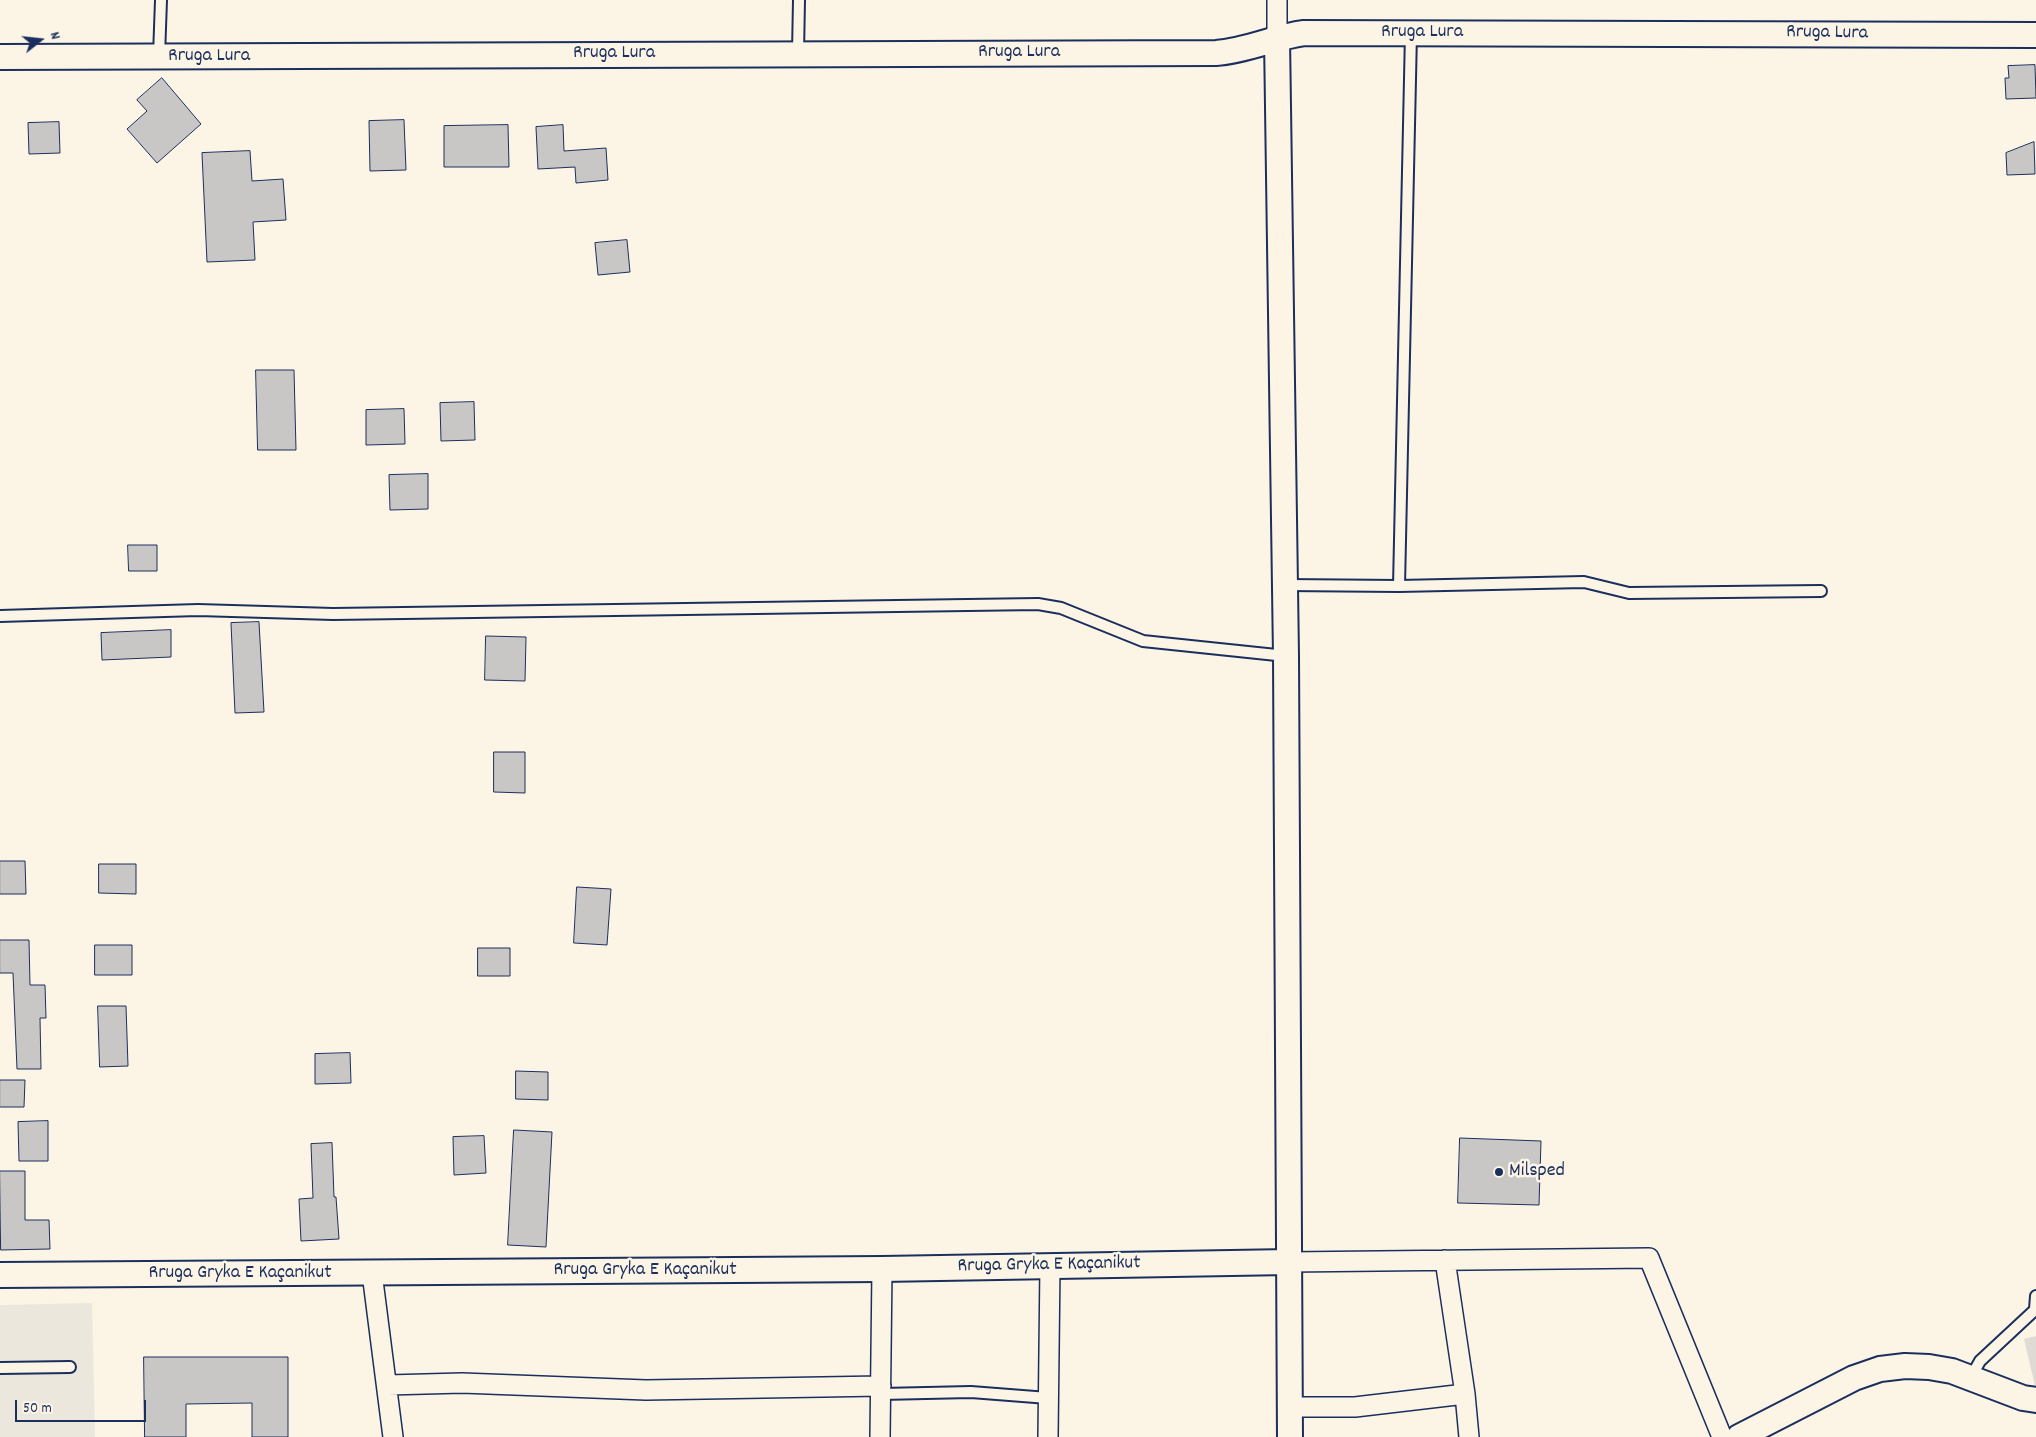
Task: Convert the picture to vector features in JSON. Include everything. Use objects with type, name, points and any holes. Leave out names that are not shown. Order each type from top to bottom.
[{"type":"street","points":[[1277,0],[1286,656],[1290,1437]]},
{"type":"street","name":"Rruga Lura","points":[[0,57],[159,58],[798,53],[1216,53],[1234,52],[1277,38],[1304,33],[2036,35]]},
{"type":"street","points":[[1289,1262],[1649,1258],[1722,1437]]},
{"type":"street","points":[[1445,1260],[1465,1394],[1469,1437]]},
{"type":"street","name":"Rruga Gryka E Kaçanikut","points":[[0,1275],[882,1269],[1289,1262]]},
{"type":"street","points":[[1048,1437],[1050,1265]]},
{"type":"street","points":[[880,1437],[882,1269]]},
{"type":"street","points":[[372,1272],[388,1385],[393,1437]]},
{"type":"street","points":[[1739,1437],[1854,1378],[1880,1369],[1905,1366],[1929,1367],[1971,1377],[2023,1398],[2036,1400]]},
{"type":"street","points":[[388,1385],[462,1383],[646,1390],[881,1390]]},
{"type":"street","points":[[1290,1407],[1355,1407],[1465,1394]]},
{"type":"lane","points":[[159,58],[161,0]]},
{"type":"lane","points":[[798,53],[799,0]]},
{"type":"lane","points":[[1399,586],[1411,33]]},
{"type":"lane","points":[[1285,586],[1399,586],[1584,582],[1629,593],[1821,591]]},
{"type":"lane","points":[[0,616],[198,610],[333,614],[1038,604],[1061,608],[1143,641],[1286,656]]},
{"type":"lane","points":[[1971,1377],[1980,1361],[2035,1309],[2036,1296]]},
{"type":"lane","points":[[0,1368],[70,1367]]},
{"type":"lane","points":[[881,1390],[971,1392],[1048,1398]]},
{"type":"shaded area","points":[[92,1303],[95,1437],[0,1437],[0,1305]]},
{"type":"shaded area","points":[[2036,1336],[2036,1386],[2035,1386],[2024,1339]]},
{"type":"building","points":[[2035,65],[2036,98],[2006,99],[2005,78],[2009,78],[2008,66]]},
{"type":"building","points":[[162,78],[201,124],[157,163],[127,129],[147,111],[137,100]]},
{"type":"building","points":[[404,120],[406,170],[370,171],[369,121]]},
{"type":"building","points":[[59,122],[60,153],[29,154],[28,123]]},
{"type":"building","points":[[508,125],[509,167],[444,167],[444,126]]},
{"type":"building","points":[[563,125],[564,151],[606,148],[608,180],[576,183],[575,167],[538,169],[536,127]]},
{"type":"building","points":[[2034,142],[2035,174],[2007,175],[2006,153]]},
{"type":"building","points":[[250,151],[252,181],[283,179],[286,220],[253,222],[255,260],[207,262],[202,153]]},
{"type":"building","points":[[627,240],[630,272],[598,275],[595,243]]},
{"type":"building","points":[[256,370],[294,370],[296,450],[258,450]]},
{"type":"building","points":[[474,402],[475,440],[441,441],[440,403]]},
{"type":"building","points":[[404,409],[405,444],[366,445],[366,410]]},
{"type":"building","points":[[428,474],[428,509],[390,510],[389,475]]},
{"type":"building","points":[[128,545],[157,545],[157,571],[129,571]]},
{"type":"building","points":[[259,622],[264,712],[235,713],[231,623]]},
{"type":"building","points":[[171,630],[171,657],[102,660],[101,633]]},
{"type":"building","points":[[486,636],[526,637],[525,681],[485,680]]},
{"type":"building","points":[[494,752],[525,752],[525,793],[494,792]]},
{"type":"building","points":[[0,861],[25,861],[26,894],[0,894]]},
{"type":"building","points":[[99,864],[136,864],[136,894],[99,893]]},
{"type":"building","points":[[577,887],[611,889],[607,945],[574,943]]},
{"type":"building","points":[[0,940],[29,940],[30,985],[45,985],[46,1018],[40,1018],[41,1069],[17,1069],[13,973],[0,973]]},
{"type":"building","points":[[95,945],[132,945],[132,975],[95,975]]},
{"type":"building","points":[[478,948],[510,948],[510,976],[478,976]]},
{"type":"building","points":[[98,1006],[126,1006],[128,1066],[100,1067]]},
{"type":"building","points":[[350,1053],[351,1083],[315,1084],[315,1054]]},
{"type":"building","points":[[516,1071],[548,1072],[548,1100],[516,1099]]},
{"type":"building","points":[[0,1080],[25,1080],[24,1107],[0,1107]]},
{"type":"building","points":[[48,1121],[48,1161],[19,1161],[18,1122]]},
{"type":"building","points":[[514,1130],[552,1132],[546,1247],[508,1245]]},
{"type":"building","points":[[484,1136],[486,1173],[454,1175],[453,1137]]},
{"type":"building","name":"Milsped","points":[[1460,1138],[1541,1141],[1539,1205],[1458,1203]]},
{"type":"building","points":[[332,1143],[334,1197],[336,1197],[339,1239],[301,1241],[299,1199],[313,1198],[311,1144]]},
{"type":"building","points":[[0,1171],[25,1171],[25,1220],[49,1220],[50,1249],[1,1250]]},
{"type":"building","points":[[144,1357],[288,1357],[288,1437],[252,1437],[252,1403],[186,1404],[186,1437],[145,1437]]},
{"type":"place","name":"Milsped","points":[[1499,1172]]}]
